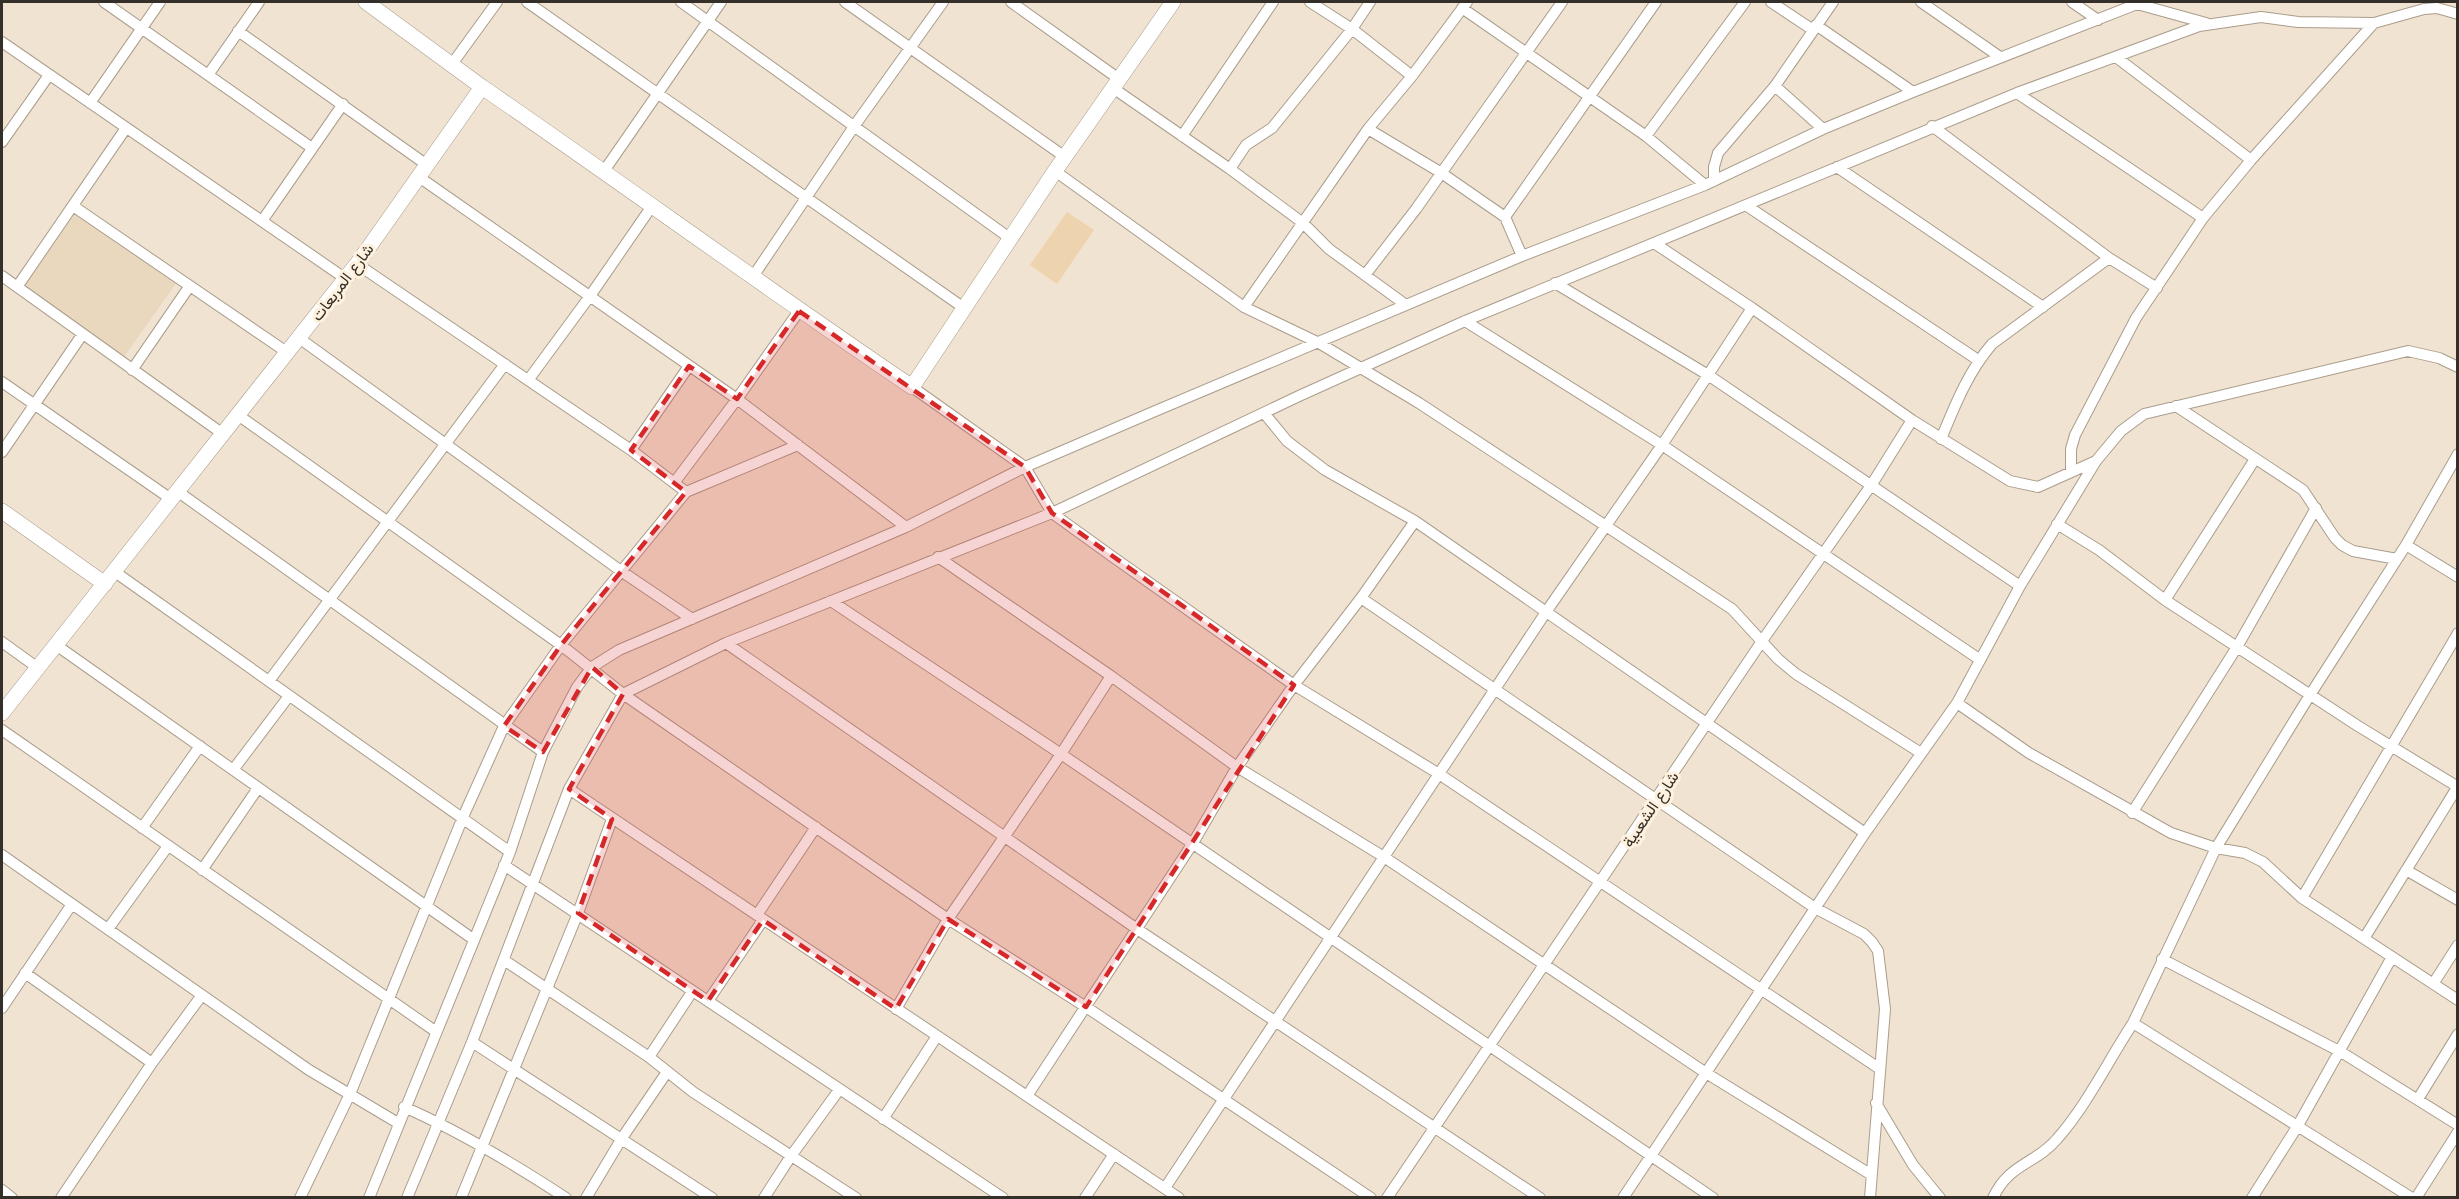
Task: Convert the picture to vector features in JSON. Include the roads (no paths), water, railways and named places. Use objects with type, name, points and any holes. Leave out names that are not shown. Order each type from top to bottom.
[{"type":"street","points":[[104,2],[312,148]]},
{"type":"street","points":[[90,103],[160,2]]},
{"type":"street","points":[[208,75],[259,2]]},
{"type":"street","points":[[366,2],[752,278],[1025,467],[1052,513],[1294,685],[1439,774],[1880,1069]]},
{"type":"street","points":[[452,64],[497,2]]},
{"type":"street","points":[[527,2],[964,308]]},
{"type":"street","points":[[681,2],[1011,239]]},
{"type":"street","points":[[604,171],[721,2]]},
{"type":"street","points":[[845,2],[1065,157]]},
{"type":"street","points":[[752,278],[855,125],[943,2]]},
{"type":"street","points":[[1011,2],[1182,136],[1303,223],[1329,249],[1406,306]]},
{"type":"street","points":[[912,387],[1055,171],[1173,2]]},
{"type":"street","points":[[1182,136],[1273,2]]},
{"type":"street","points":[[1310,2],[1412,75]]},
{"type":"street","points":[[1230,169],[1246,146],[1272,128],[1352,30],[1370,2]]},
{"type":"street","points":[[1365,275],[1416,209],[1562,2]]},
{"type":"street","points":[[1504,217],[1656,2]]},
{"type":"street","points":[[1646,136],[1745,2]]},
{"type":"street","points":[[1771,2],[1815,27],[1913,92]]},
{"type":"street","points":[[1709,183],[1718,153],[1775,86],[1833,2]]},
{"type":"street","points":[[1921,2],[2000,57]]},
{"type":"street","points":[[2072,2],[2098,20]]},
{"type":"street","points":[[369,1197],[510,852],[543,753],[577,687],[592,668],[619,650],[906,527],[1025,467],[1522,256],[1709,183],[1823,129],[2000,57],[2139,3],[2210,25]]},
{"type":"street","points":[[1244,307],[1368,129],[1465,5],[1526,53],[1646,136],[1709,183]]},
{"type":"street","points":[[407,1197],[472,1042],[570,789],[623,694],[726,643],[1052,513],[1360,368],[1466,321],[1747,206],[1932,126],[2017,93],[2199,26],[2260,17],[2298,22],[2374,23],[2424,9],[2437,8],[2457,15]]},
{"type":"street","points":[[2071,471],[2071,449],[2075,435],[2136,318],[2203,218],[2251,160],[2374,23]]},
{"type":"street","points":[[238,31],[343,104],[423,171],[590,296],[737,399],[906,527]]},
{"type":"street","points":[[2,42],[346,279]]},
{"type":"street","points":[[2116,57],[2251,160]]},
{"type":"street","points":[[2,142],[49,75]]},
{"type":"street","points":[[1775,86],[1823,129]]},
{"type":"street","name":"شارع المربعات","points":[[2,713],[346,279],[482,87]]},
{"type":"street","points":[[2017,93],[2203,218]]},
{"type":"street","points":[[262,221],[343,104]]},
{"type":"street","points":[[1932,126],[2109,258],[2157,288]]},
{"type":"street","points":[[17,287],[126,128]]},
{"type":"street","points":[[1368,129],[1440,172],[1504,217],[1522,256]]},
{"type":"street","points":[[1837,167],[2043,307]]},
{"type":"street","points":[[1055,171],[1244,307],[1318,343],[1419,403],[1732,609],[1796,674],[1921,753]]},
{"type":"street","points":[[73,206],[189,287],[288,352]]},
{"type":"street","points":[[529,379],[652,206]]},
{"type":"street","points":[[1747,206],[1978,360]]},
{"type":"street","points":[[1654,243],[1752,308],[1912,420],[2010,481],[2038,487],[2096,461]]},
{"type":"street","points":[[1941,439],[1961,391],[1978,360],[1992,344],[2109,258]]},
{"type":"street","points":[[357,264],[529,379],[631,450],[686,492]]},
{"type":"street","points":[[2,276],[223,434]]},
{"type":"street","points":[[1555,283],[1708,375],[2020,586]]},
{"type":"street","points":[[132,370],[189,287]]},
{"type":"street","points":[[1165,1188],[1546,612],[1662,445],[1752,308]]},
{"type":"street","points":[[674,483],[737,399],[799,310]]},
{"type":"street","points":[[1466,321],[1662,445],[1979,659]]},
{"type":"street","points":[[2,452],[82,335]]},
{"type":"street","points":[[299,338],[621,571],[692,619]]},
{"type":"street","points":[[1623,1197],[1865,833],[1957,703],[1979,659],[2057,524],[2096,461],[2121,431],[2144,414],[2409,351],[2439,358],[2457,367]]},
{"type":"street","points":[[269,681],[505,364]]},
{"type":"street","points":[[631,450],[689,366]]},
{"type":"street","points":[[2,382],[174,495],[329,601],[543,753]]},
{"type":"street","points":[[2176,406],[2303,490],[2342,545],[2353,550],[2397,559]]},
{"type":"street","points":[[1264,413],[1287,441],[1325,470],[1415,521],[1865,833]]},
{"type":"street","points":[[238,416],[561,645],[623,694],[948,919],[1086,1007],[1371,1197]]},
{"type":"street","name":"شارع الشعبية","points":[[1387,1197],[1657,800],[1762,641],[1872,484],[1912,420]]},
{"type":"street","points":[[300,1197],[350,1094],[463,818],[504,726],[561,645],[686,492],[798,445]]},
{"type":"street","points":[[1993,1197],[2000,1184],[2018,1166],[2056,1141],[2133,1023],[2216,848],[2406,545],[2457,454]]},
{"type":"street","points":[[2165,600],[2255,459]]},
{"type":"street","points":[[2132,813],[2237,647],[2316,508]]},
{"type":"street","points":[[2,511],[105,584]]},
{"type":"street","points":[[1027,1096],[1193,843],[1237,767],[1294,685],[1361,598],[1415,521]]},
{"type":"street","points":[[2057,524],[2099,550],[2165,600],[2310,695],[2457,787],[2365,937]]},
{"type":"street","points":[[2406,545],[2457,577]]},
{"type":"street","points":[[938,557],[1111,676],[1237,767],[1384,857],[1706,1073],[1870,1174]]},
{"type":"street","points":[[116,572],[510,852]]},
{"type":"street","points":[[1361,598],[1815,908],[1864,934],[1872,942],[1878,951],[1885,1009],[1870,1174],[1870,1197]]},
{"type":"street","points":[[831,601],[1193,843],[1713,1197]]},
{"type":"street","points":[[2302,897],[2457,633]]},
{"type":"street","points":[[2,642],[38,668]]},
{"type":"street","points":[[726,643],[1137,929],[1540,1197]]},
{"type":"street","points":[[56,645],[473,939]]},
{"type":"street","points":[[896,1009],[948,919],[1061,754],[1111,676]]},
{"type":"street","points":[[233,770],[289,696]]},
{"type":"street","points":[[1957,703],[2029,753],[2132,813],[2171,833],[2216,848],[2245,853],[2263,862],[2302,897],[2457,1000]]},
{"type":"street","points":[[2,730],[435,1031]]},
{"type":"street","points":[[142,828],[200,746]]},
{"type":"street","points":[[202,870],[258,788]]},
{"type":"street","points":[[570,789],[1179,1197]]},
{"type":"street","points":[[461,1197],[578,913],[612,819]]},
{"type":"street","points":[[708,1001],[816,827]]},
{"type":"street","points":[[108,929],[168,846]]},
{"type":"street","points":[[2,855],[309,1070],[398,1123]]},
{"type":"street","points":[[504,865],[1003,1197]]},
{"type":"street","points":[[2406,870],[2457,900]]},
{"type":"street","points":[[2,1008],[72,904]]},
{"type":"street","points":[[2433,984],[2457,945]]},
{"type":"street","points":[[2252,1197],[2341,1052],[2392,957]]},
{"type":"street","points":[[2162,959],[2341,1052],[2457,1125]]},
{"type":"street","points":[[504,960],[649,1057],[693,1092],[856,1197]]},
{"type":"street","points":[[25,974],[152,1063]]},
{"type":"street","points":[[649,1057],[692,992]]},
{"type":"street","points":[[61,1197],[152,1063],[202,995]]},
{"type":"street","points":[[2133,1023],[2297,1127],[2414,1197],[2457,1132]]},
{"type":"street","points":[[2418,1099],[2457,1034]]},
{"type":"street","points":[[883,1119],[937,1036]]},
{"type":"street","points":[[472,1042],[712,1197]]},
{"type":"street","points":[[586,1197],[622,1138],[667,1072]]},
{"type":"street","points":[[764,1197],[791,1155],[839,1090]]},
{"type":"street","points":[[1876,1103],[1913,1165],[1940,1197]]},
{"type":"street","points":[[404,1107],[439,1122],[483,1146],[549,1193],[566,1197]]},
{"type":"street","points":[[1085,1197],[1114,1154]]},
{"type":"street","points":[[2,1190],[12,1197]]}]
